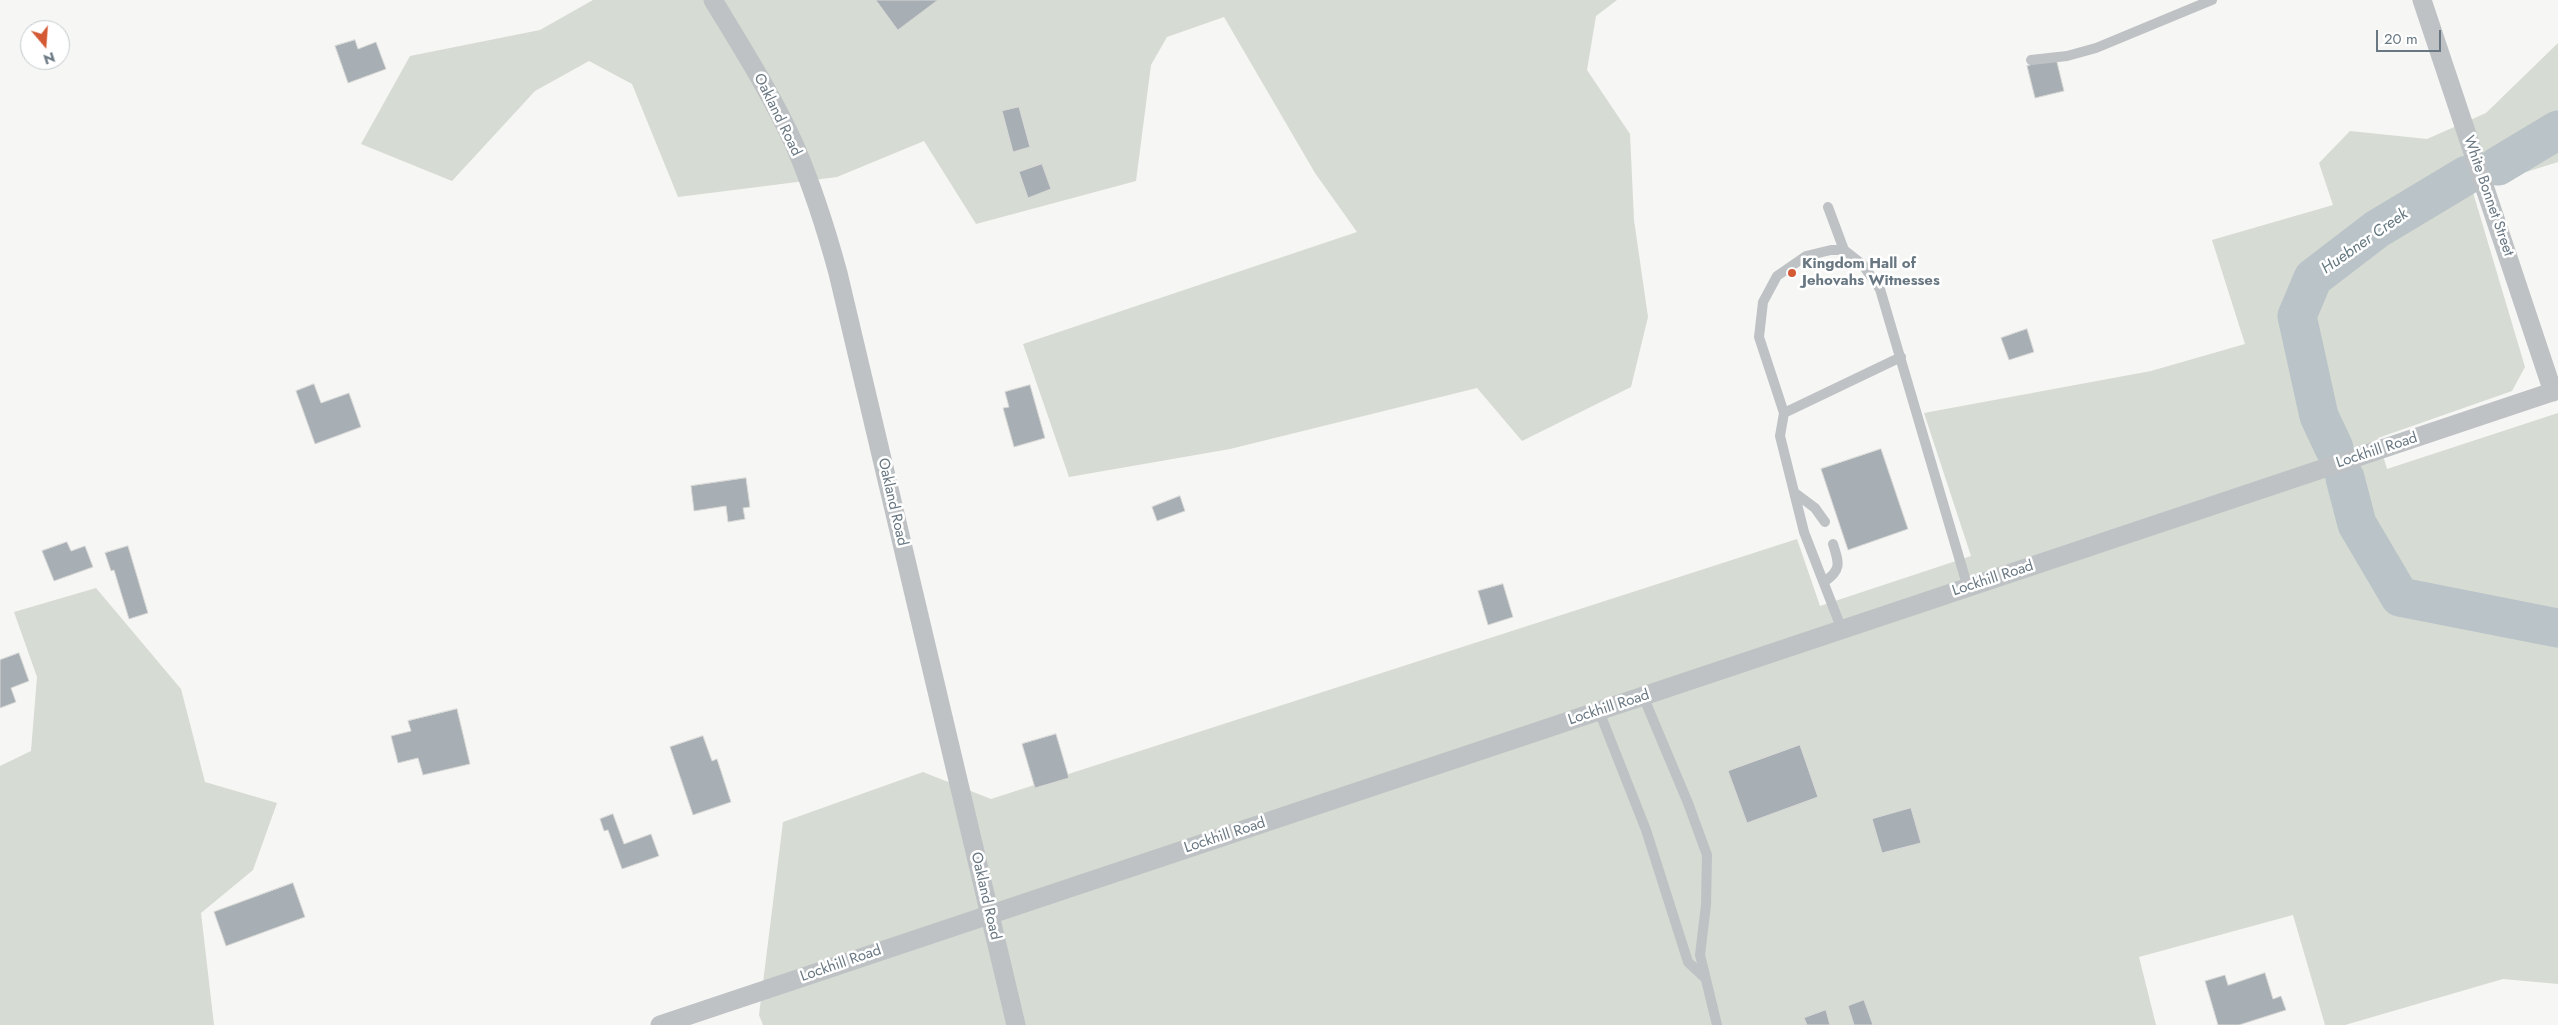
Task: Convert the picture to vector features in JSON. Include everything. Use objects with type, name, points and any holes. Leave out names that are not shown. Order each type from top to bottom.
[{"type":"street","name":"Oakland Road","points":[[713,0],[771,97],[794,146],[822,216],[840,282],[1016,1025]]},
{"type":"street","name":"White Bonnet Street","points":[[2422,0],[2556,391]]},
{"type":"street","name":"Lockhill Road","points":[[660,1025],[2556,391]]},
{"type":"lane","points":[[2031,60],[2067,56],[2096,48],[2212,0]]},
{"type":"lane","points":[[1828,207],[1844,250],[1863,264],[1880,289],[1968,588]]},
{"type":"lane","points":[[1842,630],[1804,532],[1780,436],[1784,413],[1759,337],[1763,302],[1777,276],[1806,256],[1831,250],[1844,250]]},
{"type":"lane","points":[[1784,413],[1901,357]]},
{"type":"lane","points":[[1795,493],[1815,508],[1825,522]]},
{"type":"lane","points":[[1824,582],[1835,574],[1839,562],[1833,544]]},
{"type":"lane","points":[[1643,696],[1688,803],[1707,855],[1706,906],[1700,955],[1717,1025]]},
{"type":"lane","points":[[1599,711],[1646,830],[1688,962],[1704,977]]},
{"type":"shaded area","points":[[593,0],[1617,0],[1596,16],[1587,70],[1630,134],[1634,220],[1648,317],[1631,387],[1522,441],[1477,388],[1230,449],[1069,477],[1023,344],[1357,232],[1315,173],[1224,17],[1167,37],[1151,65],[1136,181],[976,224],[924,141],[837,177],[678,197],[632,84],[589,61],[535,91],[452,181],[361,144],[410,56],[540,30]],"holes":[[[1019,107],[1030,146],[1013,151],[1002,112]],[[1042,164],[1028,197],[1019,173]]]},
{"type":"shaded area","points":[[2558,43],[2558,162],[2472,189],[2525,367],[2512,391],[2378,438],[2387,469],[2558,413],[2558,984],[2503,979],[2345,1025],[2325,1025],[2293,915],[2139,957],[2156,1025],[1872,1025],[1864,1001],[1848,1006],[1854,1025],[1830,1025],[1825,1011],[1805,1018],[1807,1025],[763,1025],[759,1015],[783,822],[923,772],[991,799],[1797,539],[1820,606],[1971,556],[1924,413],[2151,371],[2245,344],[2212,240],[2333,205],[2319,163],[2350,131],[2427,139],[2486,113]],"holes":[[[1800,745],[1818,797],[1747,822],[1728,771]],[[1911,809],[1920,843],[1882,853],[1872,819]]]},
{"type":"shaded area","points":[[96,588],[181,689],[205,782],[277,803],[253,870],[201,913],[214,1025],[0,1025],[0,766],[31,751],[37,677],[14,612]]},
{"type":"building","points":[[876,0],[938,0],[898,30]]},
{"type":"building","points":[[355,40],[358,49],[376,42],[386,69],[348,83],[335,46]]},
{"type":"building","points":[[2056,58],[2064,91],[2035,98],[2027,66]]},
{"type":"building","points":[[1019,107],[1030,147],[1013,152],[1002,111]]},
{"type":"building","points":[[1042,164],[1051,189],[1028,198],[1019,172]]},
{"type":"building","points":[[2027,329],[2034,352],[2009,360],[2001,338]]},
{"type":"building","points":[[314,384],[321,403],[349,393],[361,427],[315,444],[296,391]]},
{"type":"building","points":[[1030,385],[1045,438],[1014,447],[1003,408],[1009,407],[1005,392]]},
{"type":"building","points":[[1881,449],[1908,529],[1848,550],[1821,469]]},
{"type":"building","points":[[746,478],[750,507],[743,508],[745,519],[728,522],[726,506],[694,511],[691,486]]},
{"type":"building","points":[[1180,496],[1185,511],[1157,521],[1152,507]]},
{"type":"building","points":[[67,542],[71,551],[85,546],[93,567],[54,581],[42,551]]},
{"type":"building","points":[[128,546],[148,613],[129,619],[114,570],[111,571],[105,553]]},
{"type":"building","points":[[1503,584],[1513,617],[1488,625],[1478,591]]},
{"type":"building","points":[[19,653],[29,681],[11,688],[16,702],[0,708],[0,660]]},
{"type":"building","points":[[457,709],[470,764],[423,775],[418,758],[398,763],[391,736],[411,731],[408,721]]},
{"type":"building","points":[[1056,734],[1069,778],[1035,788],[1022,744]]},
{"type":"building","points":[[703,736],[712,761],[717,759],[731,802],[693,815],[670,747]]},
{"type":"building","points":[[1800,745],[1818,797],[1747,823],[1728,771]]},
{"type":"building","points":[[1911,808],[1921,843],[1882,853],[1872,819]]},
{"type":"building","points":[[613,814],[624,844],[651,834],[659,856],[622,869],[608,830],[604,831],[600,819]]},
{"type":"building","points":[[293,883],[305,917],[226,946],[214,912]]},
{"type":"building","points":[[2265,973],[2273,999],[2281,996],[2286,1010],[2239,1025],[2218,1025],[2205,981],[2225,975],[2228,985]]},
{"type":"building","points":[[1864,1000],[1873,1025],[1854,1025],[1848,1006]]},
{"type":"building","points":[[1826,1010],[1830,1025],[1807,1025],[1804,1018]]},
{"type":"waterway","name":"Huebner Creek","points":[[2498,166],[2558,130]]},
{"type":"waterway","name":"Huebner Creek","points":[[2334,448],[2319,416],[2297,316],[2313,278],[2377,229],[2467,175]]},
{"type":"waterway","name":"Huebner Creek","points":[[2345,478],[2357,524],[2400,597],[2558,628]]},
{"type":"place","name":"Kingdom Hall of Jehovahs Witnesses","points":[[1792,273]]}]
